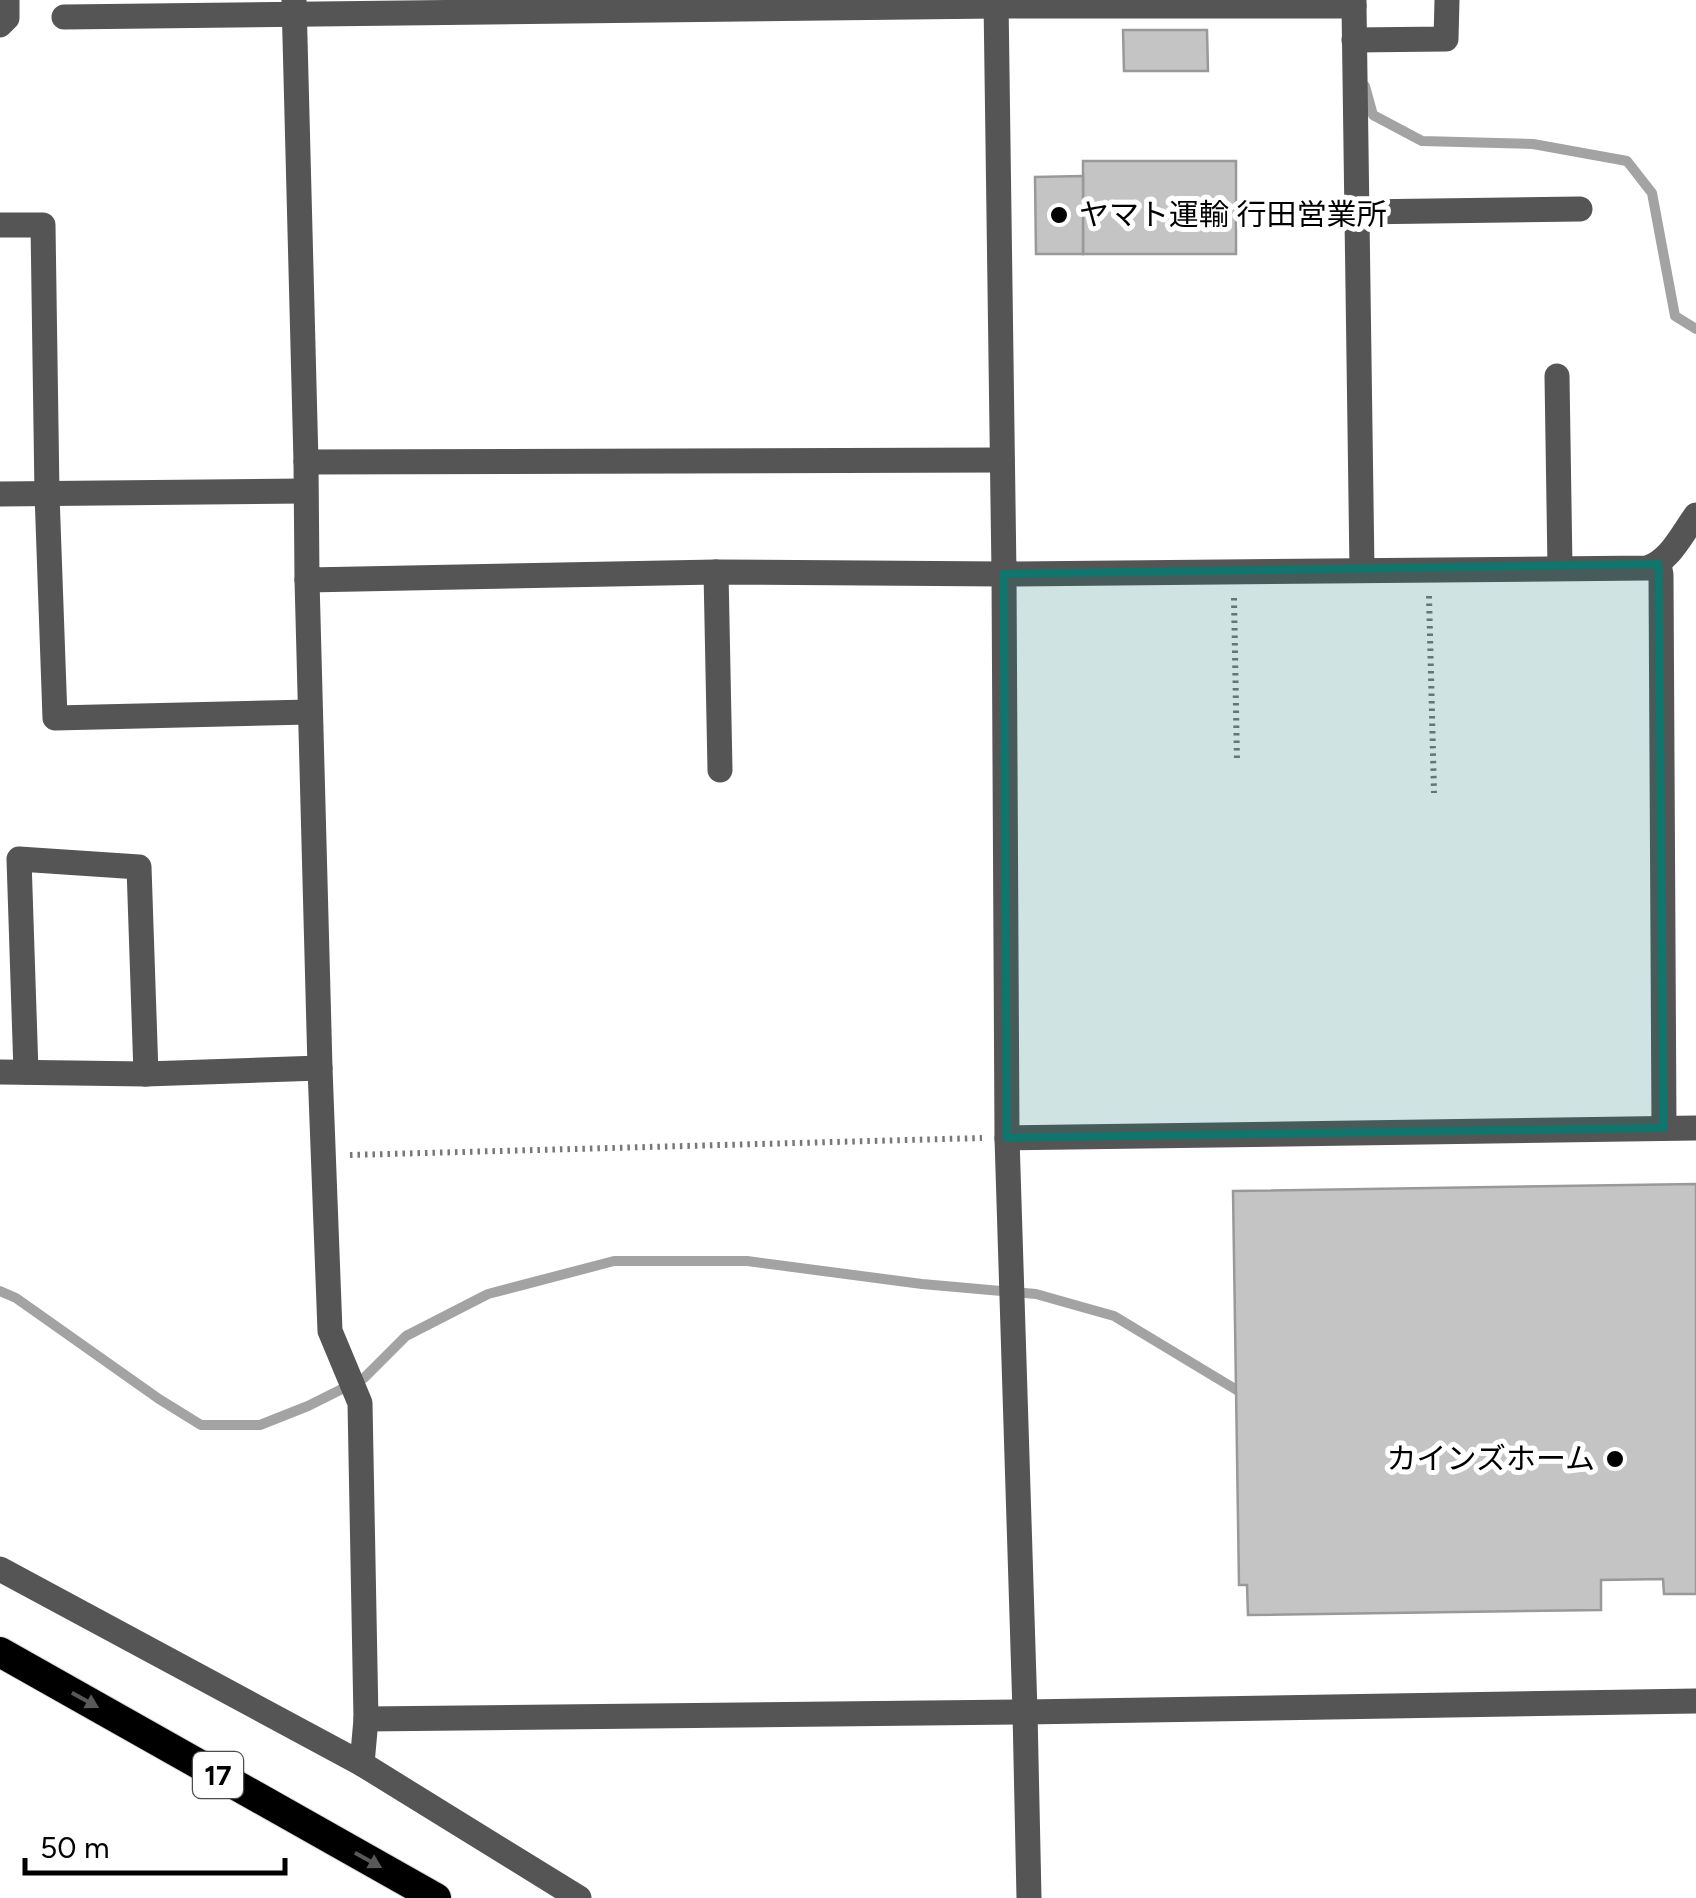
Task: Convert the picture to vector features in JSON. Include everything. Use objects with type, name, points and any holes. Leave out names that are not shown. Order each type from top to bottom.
[{"type":"highway","name":"17","points":[[0,1652],[436,1898]]},
{"type":"street","points":[[0,24],[8,18],[7,0]]},
{"type":"street","points":[[1354,40],[1446,39],[1447,0]]},
{"type":"street","points":[[996,3],[1007,1138],[1029,1898]]},
{"type":"street","points":[[64,17],[294,7],[1354,3],[1362,570]]},
{"type":"street","points":[[294,7],[310,712],[330,1331],[360,1403],[366,1719],[362,1764]]},
{"type":"street","points":[[1357,212],[1580,209]]},
{"type":"street","points":[[0,224],[43,224],[55,718],[310,712]]},
{"type":"street","points":[[1557,376],[1560,568]]},
{"type":"street","points":[[306,462],[1002,460]]},
{"type":"street","points":[[0,494],[305,491]]},
{"type":"street","points":[[307,580],[716,572],[1004,574],[1647,568],[1660,564],[1696,514]]},
{"type":"street","points":[[1660,564],[1664,1128]]},
{"type":"street","points":[[716,572],[720,770]]},
{"type":"street","points":[[146,1074],[139,867],[19,859],[13,1072],[146,1074],[320,1068]]},
{"type":"street","points":[[1007,1138],[1696,1128]]},
{"type":"street","points":[[0,1570],[362,1764],[579,1898]]},
{"type":"street","points":[[366,1719],[1696,1701]]},
{"type":"path","points":[[1429,570],[1434,793]]},
{"type":"path","points":[[1234,572],[1237,762]]},
{"type":"path","points":[[324,1156],[1007,1138]]},
{"type":"highlighted area","points":[[1659,564],[1664,1128],[1007,1138],[1004,574]]},
{"type":"building","points":[[1123,30],[1207,30],[1208,71],[1124,71]]},
{"type":"building","points":[[1083,161],[1236,161],[1236,254],[1083,254]]},
{"type":"building","name":"ヤマト運輸 行田営業所","points":[[1083,176],[1083,254],[1036,254],[1035,177]]},
{"type":"building","points":[[1696,1184],[1696,1594],[1664,1594],[1663,1579],[1601,1580],[1601,1610],[1248,1615],[1247,1585],[1239,1585],[1233,1191]]},
{"type":"waterway","points":[[1365,86],[1373,115],[1422,141],[1533,144],[1627,161],[1652,193],[1675,316],[1696,329]]},
{"type":"waterway","points":[[0,1291],[16,1298],[201,1425],[260,1425],[308,1406],[364,1378],[406,1336],[488,1294],[614,1261],[747,1261],[1036,1294],[1114,1316],[1245,1395]]},
{"type":"place","name":"ヤマト運輸 行田営業所","points":[[1059,215]]},
{"type":"place","name":"カインズホーム","points":[[1615,1459]]}]
